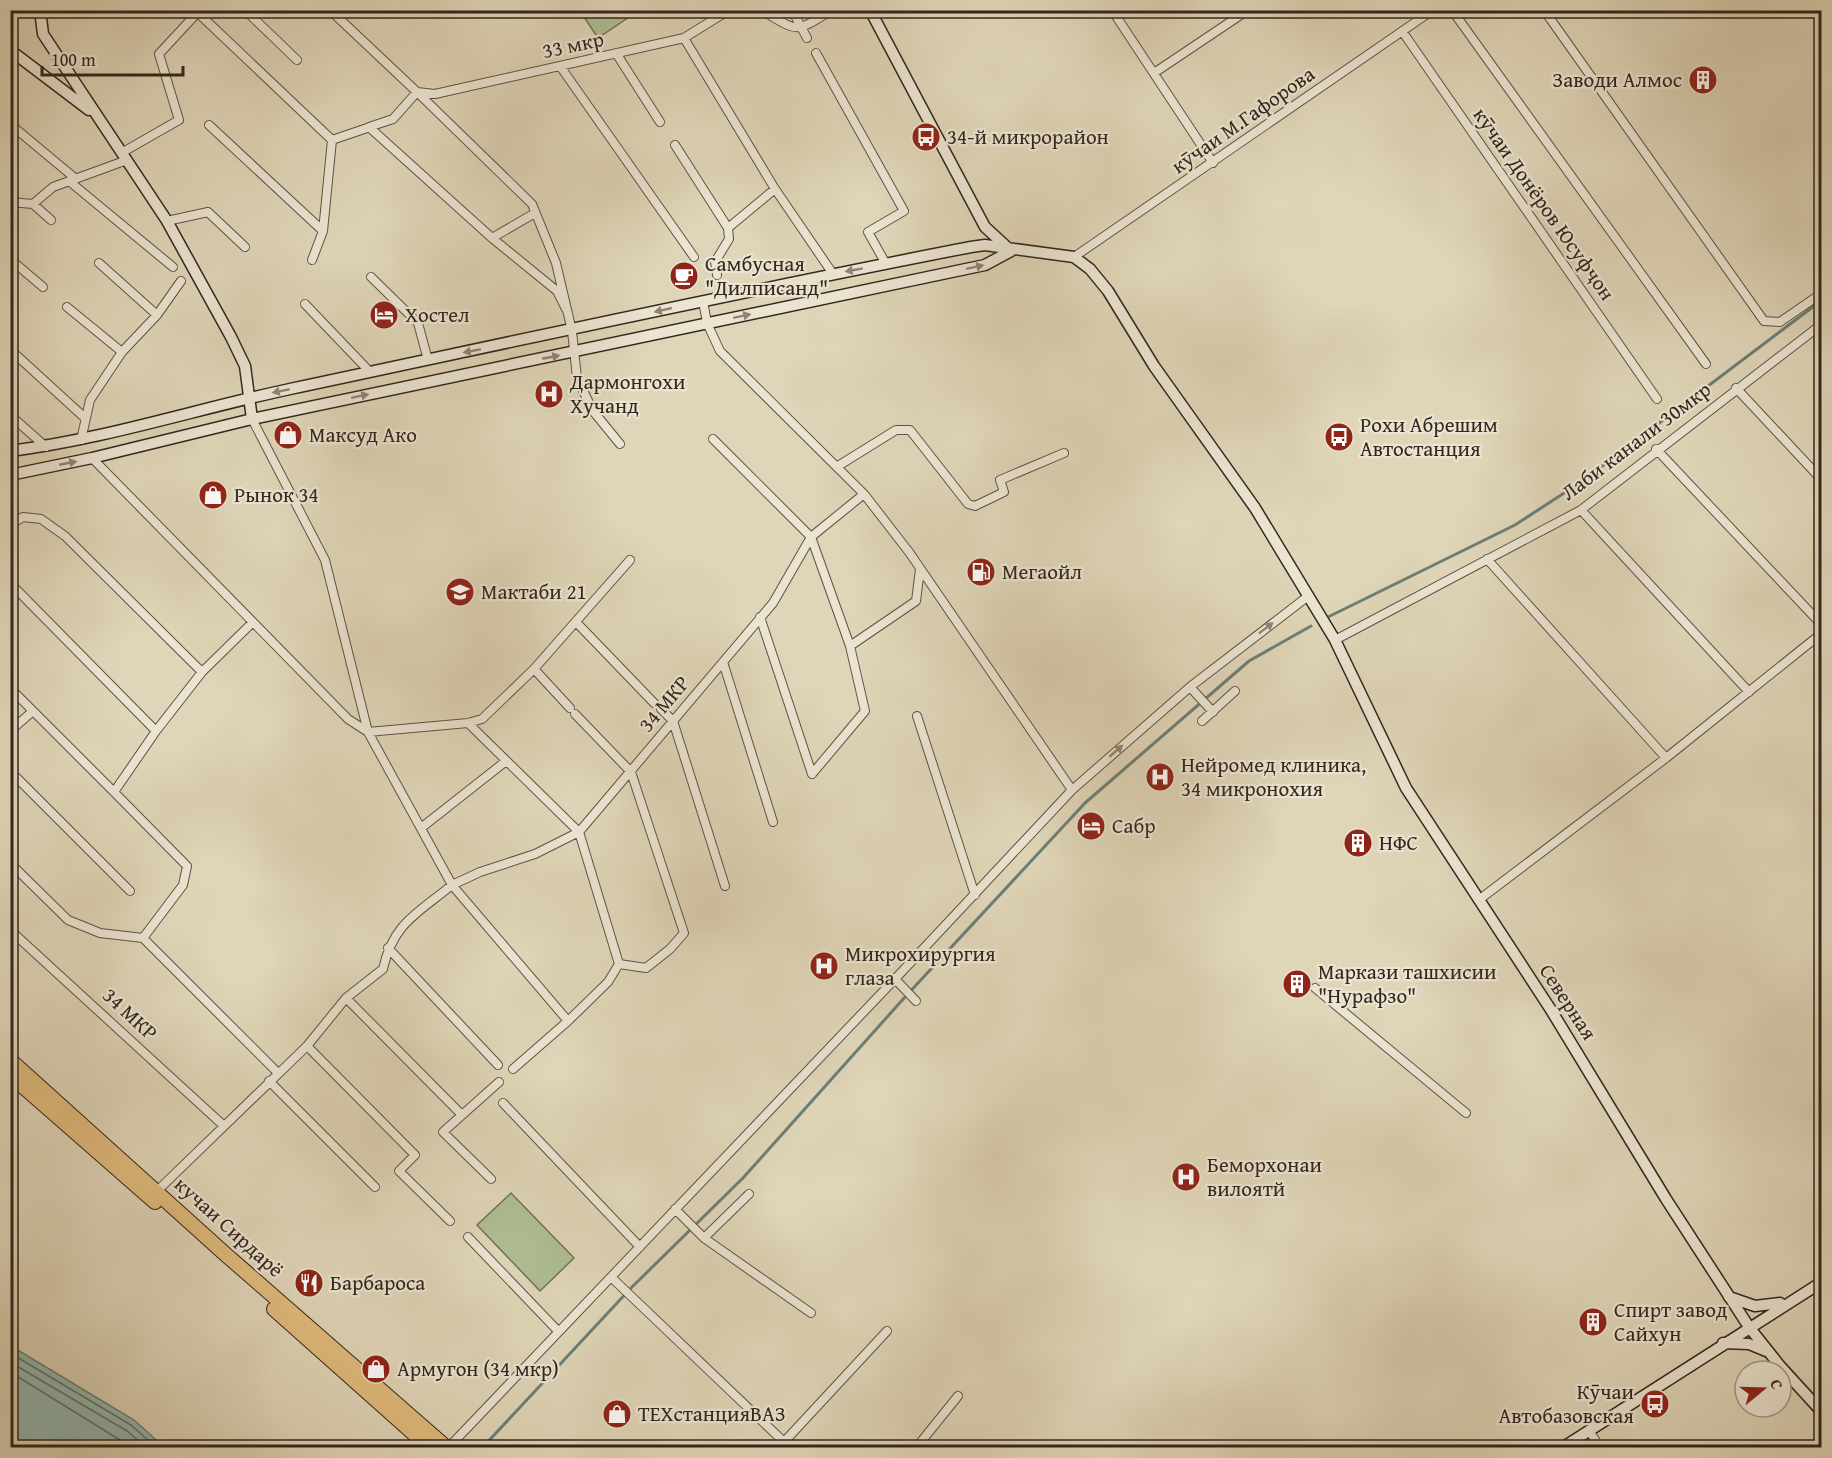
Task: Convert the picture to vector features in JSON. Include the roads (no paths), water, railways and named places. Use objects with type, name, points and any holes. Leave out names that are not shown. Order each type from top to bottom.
[{"type":"highway","name":"кучаи Сирдарё","points":[[10,1060],[447,1448]]},
{"type":"highway","points":[[10,1075],[430,1448]]},
{"type":"main road","points":[[40,10],[43,34],[167,221],[245,366],[252,419]]},
{"type":"main road","points":[[875,12],[985,227],[1011,251]]},
{"type":"main road","points":[[10,50],[87,108],[125,156]]},
{"type":"main road","points":[[971,248],[979,243],[985,227]]},
{"type":"main road","points":[[10,452],[81,440],[249,398],[572,331],[703,301],[985,245],[1011,251],[1074,257]]},
{"type":"main road","points":[[10,475],[92,458],[252,419],[985,265],[1011,251]]},
{"type":"main road","points":[[932,255],[935,276]]},
{"type":"main road","name":"Северная","points":[[1074,257],[1090,269],[1107,291],[1154,366],[1255,508],[1335,640],[1406,788],[1480,899],[1728,1296],[1768,1352],[1821,1412]]},
{"type":"main road","points":[[1562,1448],[1749,1326],[1821,1282]]},
{"type":"main road","points":[[1728,1296],[1760,1307],[1789,1302]]},
{"type":"main road","points":[[1723,1343],[1749,1344],[1768,1352]]},
{"type":"street","points":[[33,204],[53,187],[125,156],[179,120],[159,54],[199,14],[211,10]]},
{"type":"street","points":[[245,10],[297,60]]},
{"type":"street","points":[[330,10],[532,204],[556,263],[572,331],[577,378],[593,411],[620,444]]},
{"type":"street","name":"33 мкр","points":[[417,92],[435,94],[684,38],[729,10]]},
{"type":"street","points":[[761,10],[787,27],[802,28],[832,10]]},
{"type":"street","points":[[792,10],[807,38]]},
{"type":"street","points":[[1112,10],[1213,163]]},
{"type":"street","points":[[1154,73],[1248,10]]},
{"type":"street","name":"кӯчаи М.Гафорова","points":[[1074,257],[1433,10]]},
{"type":"street","name":"кӯчаи Донёров Юсуфҷон","points":[[1452,10],[1706,364]]},
{"type":"street","points":[[1544,10],[1764,321],[1780,322],[1821,293]]},
{"type":"street","points":[[199,14],[332,140]]},
{"type":"street","name":"кӯчаи Донёров Юсуфҷон","points":[[1402,31],[1657,399]]},
{"type":"street","points":[[684,38],[775,189],[833,274]]},
{"type":"street","points":[[616,53],[660,122]]},
{"type":"street","points":[[816,53],[904,212],[868,232],[886,264]]},
{"type":"street","points":[[560,66],[694,257]]},
{"type":"street","points":[[332,140],[393,118],[417,92]]},
{"type":"street","points":[[10,124],[173,267]]},
{"type":"street","points":[[209,125],[323,231]]},
{"type":"street","points":[[369,127],[492,238],[557,291],[566,309]]},
{"type":"street","points":[[312,260],[323,231],[332,140]]},
{"type":"street","points":[[675,145],[728,228],[729,239],[715,262],[717,275]]},
{"type":"street","points":[[728,228],[775,189]]},
{"type":"street","points":[[11,201],[33,204],[51,220]]},
{"type":"street","points":[[167,221],[208,212],[245,247]]},
{"type":"street","points":[[492,238],[536,213]]},
{"type":"street","points":[[10,259],[43,286]]},
{"type":"street","points":[[99,263],[157,315]]},
{"type":"street","points":[[370,277],[418,323],[428,360]]},
{"type":"street","points":[[81,440],[90,400],[122,352],[157,315],[181,281]]},
{"type":"street","points":[[703,301],[707,323],[720,351],[864,494],[920,568],[1072,790]]},
{"type":"street","points":[[305,304],[370,372]]},
{"type":"street","points":[[67,307],[122,352]]},
{"type":"street","name":"Лаби канали 30мкр","points":[[1335,640],[1581,510],[1656,449],[1821,324]]},
{"type":"street","points":[[15,354],[85,418]]},
{"type":"street","points":[[1736,388],[1821,480]]},
{"type":"street","points":[[10,415],[46,447]]},
{"type":"street","points":[[252,419],[325,560],[368,732],[452,885],[568,1021]]},
{"type":"street","points":[[838,466],[896,430],[910,430],[968,504],[975,506],[1004,492],[1000,480],[1064,453]]},
{"type":"street","points":[[713,439],[812,537],[850,646],[865,711],[812,774],[760,617]]},
{"type":"street","points":[[1656,449],[1821,625]]},
{"type":"street","points":[[92,458],[348,718],[368,732],[468,723],[482,719],[534,669],[630,560]]},
{"type":"street","name":"34 МКР","points":[[579,832],[773,603],[812,537],[864,494]]},
{"type":"street","points":[[1581,510],[1749,692]]},
{"type":"street","points":[[10,525],[23,517],[40,519],[65,536],[202,672]]},
{"type":"street","points":[[1487,559],[1666,758]]},
{"type":"street","points":[[850,646],[916,601],[920,568]]},
{"type":"street","points":[[10,584],[156,731]]},
{"type":"street","points":[[447,1448],[895,980],[1072,790],[1190,687],[1307,597]]},
{"type":"street","points":[[114,792],[156,731],[202,672],[253,622]]},
{"type":"street","points":[[576,622],[674,721],[725,886]]},
{"type":"street","points":[[1480,899],[1666,758],[1821,633]]},
{"type":"street","points":[[723,662],[773,822]]},
{"type":"street","points":[[534,669],[570,708]]},
{"type":"street","points":[[1190,687],[1213,712]]},
{"type":"street","points":[[10,688],[187,866],[183,885],[143,938]]},
{"type":"street","points":[[1202,721],[1235,691]]},
{"type":"street","points":[[10,731],[33,711]]},
{"type":"street","points":[[576,714],[630,772],[684,933],[670,949],[646,968],[619,964]]},
{"type":"street","points":[[917,716],[975,895]]},
{"type":"street","points":[[468,723],[579,832],[619,964],[608,982],[513,1069]]},
{"type":"street","points":[[421,828],[506,761]]},
{"type":"street","points":[[10,771],[130,891]]},
{"type":"street","points":[[157,1191],[307,1046],[346,998],[383,969],[388,948],[400,927],[452,885],[480,872],[535,854],[579,832]]},
{"type":"street","points":[[10,863],[68,920],[100,933],[143,938],[278,1072]]},
{"type":"street","name":"34 МКР","points":[[10,930],[224,1126]]},
{"type":"street","points":[[388,948],[498,1065]]},
{"type":"street","points":[[895,980],[916,1001]]},
{"type":"street","points":[[1315,988],[1466,1113]]},
{"type":"street","points":[[346,998],[462,1115]]},
{"type":"street","points":[[307,1046],[415,1155],[399,1171],[450,1221]]},
{"type":"street","points":[[269,1081],[375,1187]]},
{"type":"street","points":[[491,1179],[443,1132],[499,1082]]},
{"type":"street","points":[[503,1103],[640,1246]]},
{"type":"street","points":[[704,1238],[749,1194]]},
{"type":"street","points":[[675,1209],[704,1238],[811,1313]]},
{"type":"street","points":[[468,1237],[558,1331]]},
{"type":"street","points":[[610,1277],[788,1445],[887,1331]]},
{"type":"street","points":[[916,1448],[958,1396]]},
{"type":"street","points":[[1589,1430],[1600,1448]]},
{"type":"water","points":[[11,1346],[134,1420],[164,1447],[11,1447]]},
{"type":"waterway","points":[[1326,618],[1515,525],[1581,482],[1822,300]]},
{"type":"waterway","points":[[482,1448],[631,1288],[743,1178],[905,997],[1085,803],[1249,661],[1311,626]]},
{"type":"place","name":"Заводи Алмос","points":[[1703,80]]},
{"type":"place","name":"34-й микрорайон","points":[[926,137]]},
{"type":"place","name":"Самбусная \"Дилписанд\"","points":[[684,276]]},
{"type":"place","name":"Хостел","points":[[384,315]]},
{"type":"place","name":"Дармонгохи Хучанд","points":[[549,394]]},
{"type":"place","name":"Максуд Ако","points":[[288,435]]},
{"type":"place","name":"Рохи Абрешим Автостанция","points":[[1339,437]]},
{"type":"place","name":"Рынок 34","points":[[213,495]]},
{"type":"place","name":"Мегаойл","points":[[981,572]]},
{"type":"place","name":"Мактаби 21","points":[[460,592]]},
{"type":"place","name":"Нейромед клиника, 34 микронохия","points":[[1160,777]]},
{"type":"place","name":"Сабр","points":[[1091,826]]},
{"type":"place","name":"НФС","points":[[1358,843]]},
{"type":"place","name":"Микрохирургия глаза","points":[[824,966]]},
{"type":"place","name":"Маркази ташхисии \"Нурафзо\"","points":[[1297,984]]},
{"type":"place","name":"Беморхонаи вилоятй","points":[[1186,1177]]},
{"type":"place","name":"Барбароса","points":[[309,1283]]},
{"type":"place","name":"Спирт завод Сайхун","points":[[1593,1322]]},
{"type":"place","name":"Армугон (34 мкр)","points":[[376,1369]]},
{"type":"place","name":"Кӯчаи Автобазовская","points":[[1655,1404]]},
{"type":"place","name":"ТЕХстанцияВАЗ","points":[[617,1414]]}]
